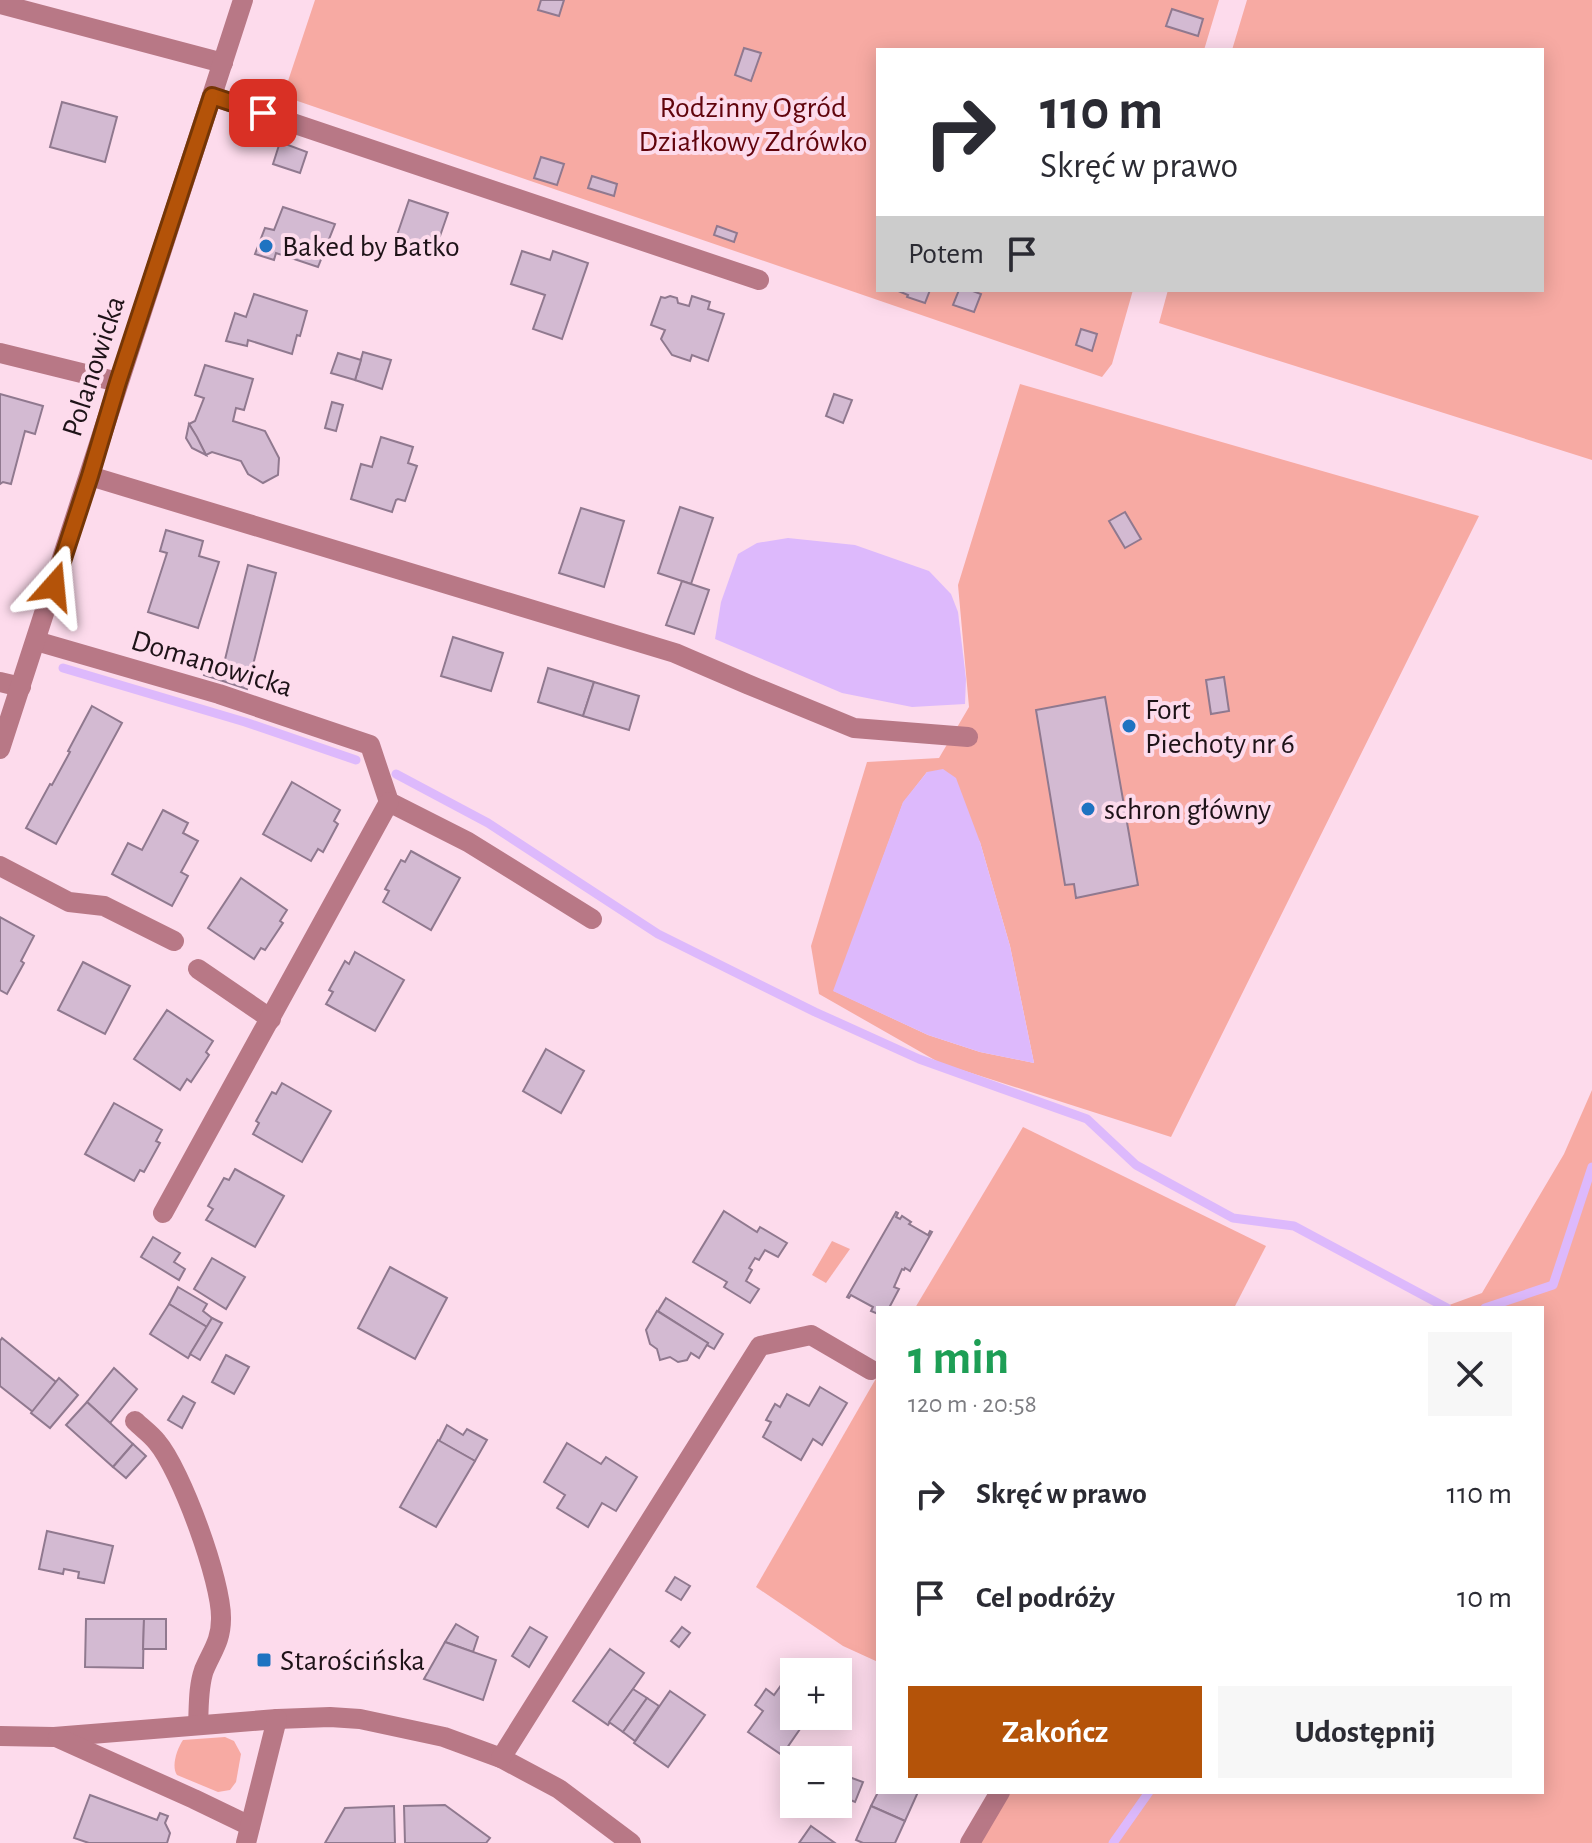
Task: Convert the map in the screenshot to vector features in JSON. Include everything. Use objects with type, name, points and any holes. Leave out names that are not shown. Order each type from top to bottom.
[{"type":"street","name":"Polanowicka","points":[[0,749],[243,0]]},
{"type":"street","points":[[0,4],[223,63]]},
{"type":"street","points":[[212,96],[759,280]]},
{"type":"street","points":[[0,353],[118,382]]},
{"type":"street","points":[[90,476],[675,653],[854,728],[968,737]]},
{"type":"street","name":"Domanowicka","points":[[36,641],[219,694],[370,745],[389,802]]},
{"type":"street","points":[[0,682],[21,687]]},
{"type":"street","points":[[163,1213],[389,802],[468,842],[592,919]]},
{"type":"street","points":[[0,866],[69,902],[104,906],[174,941]]},
{"type":"street","points":[[198,969],[271,1019]]},
{"type":"street","points":[[501,1758],[760,1346],[811,1335],[871,1370]]},
{"type":"street","points":[[135,1421],[159,1443],[178,1479],[218,1586],[221,1619],[217,1645],[204,1671],[198,1725]]},
{"type":"street","points":[[54,1737],[180,1792],[248,1834],[277,1719]]},
{"type":"street","points":[[0,1736],[54,1737],[277,1719],[360,1719],[444,1737],[501,1758],[559,1789],[631,1843]]},
{"type":"street","points":[[970,1843],[999,1794]]},
{"type":"green space","name":"Rodzinny Ogród Działkowy Zdrówko","points":[[315,0],[1219,0],[1205,48],[876,48],[876,292],[1132,292],[1112,364],[1102,377],[283,96]]},
{"type":"green space","points":[[1247,0],[1592,0],[1592,460],[1159,323],[1167,292],[1544,292],[1544,48],[1233,48]]},
{"type":"green space","points":[[1020,384],[1479,516],[1171,1137],[940,1063],[819,994],[811,946],[867,762],[939,758],[969,707],[958,585]],"holes":[[[927,772],[980,842],[1010,946],[1034,1063],[980,1052],[928,1035],[834,991],[903,803]]]},
{"type":"green space","points":[[1592,1090],[1592,1843],[980,1843],[1006,1794],[1544,1794],[1544,1306],[1446,1306],[1482,1293],[1564,1154]]},
{"type":"green space","points":[[1023,1127],[1266,1246],[1235,1306],[916,1306]]},
{"type":"green space","points":[[832,1241],[850,1249],[826,1283],[812,1275]]},
{"type":"green space","points":[[876,1378],[876,1661],[843,1646],[756,1587]]},
{"type":"green space","points":[[225,1737],[234,1741],[241,1754],[236,1782],[230,1790],[218,1792],[177,1775],[176,1758],[183,1740]]},
{"type":"shaded area","points":[[788,538],[855,545],[929,571],[951,594],[958,612],[966,679],[965,704],[912,707],[842,693],[715,639],[721,602],[738,554],[757,543]]},
{"type":"shaded area","points":[[943,769],[956,778],[980,842],[1010,946],[1034,1063],[980,1052],[928,1035],[833,991],[903,802],[927,772]]},
{"type":"building","points":[[541,0],[564,0],[559,16],[538,10]]},
{"type":"building","points":[[1172,9],[1203,19],[1198,36],[1166,26]]},
{"type":"building","points":[[744,48],[761,53],[751,81],[735,75]]},
{"type":"building","points":[[62,102],[117,117],[105,162],[50,147]]},
{"type":"building","points":[[280,142],[307,152],[300,173],[273,164]]},
{"type":"building","points":[[541,157],[564,164],[557,185],[534,178]]},
{"type":"building","points":[[592,176],[617,184],[614,196],[588,188]]},
{"type":"building","points":[[409,200],[448,213],[440,236],[432,233],[425,254],[394,244]]},
{"type":"building","points":[[283,207],[335,224],[318,267],[276,253],[274,260],[255,254],[265,228],[274,230]]},
{"type":"building","points":[[717,226],[737,233],[734,242],[714,235]]},
{"type":"building","points":[[522,251],[550,260],[553,251],[588,263],[562,339],[533,329],[545,295],[511,284]]},
{"type":"building","points":[[901,292],[929,292],[925,303]]},
{"type":"building","points":[[958,292],[981,294],[974,312],[953,305]]},
{"type":"building","points":[[254,294],[307,311],[292,354],[248,340],[247,346],[226,341],[235,313],[246,317]]},
{"type":"building","points":[[692,296],[710,302],[708,309],[724,314],[708,361],[692,355],[690,361],[672,355],[661,339],[665,330],[651,325],[661,297],[677,298],[678,303],[689,306]]},
{"type":"building","points":[[1081,329],[1097,334],[1092,351],[1076,345]]},
{"type":"building","points":[[363,352],[391,360],[382,389],[355,380]]},
{"type":"building","points":[[338,353],[361,360],[355,380],[331,373]]},
{"type":"building","points":[[205,365],[253,379],[244,410],[236,408],[233,421],[265,431],[279,458],[278,475],[263,483],[248,474],[241,461],[212,452],[206,455],[189,424],[195,421],[204,398],[195,395]]},
{"type":"building","points":[[0,394],[43,406],[35,434],[25,431],[11,484],[0,484]]},
{"type":"building","points":[[834,394],[852,400],[843,423],[826,416]]},
{"type":"building","points":[[332,402],[343,405],[336,431],[325,428]]},
{"type":"building","points":[[189,424],[206,455],[192,448],[186,438]]},
{"type":"building","points":[[381,437],[413,447],[408,463],[417,466],[405,501],[396,500],[392,512],[351,499],[361,464],[372,467]]},
{"type":"building","points":[[680,507],[713,518],[691,584],[658,573]]},
{"type":"building","points":[[581,508],[624,521],[604,587],[559,573]]},
{"type":"building","points":[[1125,512],[1141,539],[1125,548],[1109,521]]},
{"type":"building","points":[[166,530],[203,541],[199,556],[219,562],[198,628],[148,612],[167,553],[160,551]]},
{"type":"building","points":[[248,565],[276,573],[247,689],[220,680]]},
{"type":"building","points":[[682,581],[709,590],[694,634],[666,625]]},
{"type":"building","points":[[453,637],[503,653],[491,691],[441,676]]},
{"type":"building","points":[[207,662],[223,666],[220,680],[204,675]]},
{"type":"building","points":[[548,668],[594,682],[583,716],[538,702]]},
{"type":"building","points":[[1224,677],[1229,711],[1211,714],[1206,680]]},
{"type":"building","points":[[594,682],[639,696],[629,730],[583,716]]},
{"type":"building","name":"schron główny","points":[[1105,697],[1138,885],[1076,898],[1074,884],[1065,885],[1036,710]]},
{"type":"building","points":[[92,706],[122,723],[56,844],[26,828],[70,752]]},
{"type":"building","points":[[292,782],[340,810],[334,821],[338,824],[323,852],[318,849],[311,861],[263,834]]},
{"type":"building","points":[[163,810],[188,823],[183,833],[198,841],[181,872],[188,876],[172,906],[112,874],[128,843],[142,850]]},
{"type":"building","points":[[411,851],[460,878],[431,930],[383,902],[389,891],[385,889],[401,860],[405,862]]},
{"type":"building","points":[[241,878],[287,910],[280,921],[283,923],[265,950],[261,948],[254,959],[208,928]]},
{"type":"building","points":[[0,917],[34,936],[7,994],[0,990]]},
{"type":"building","points":[[355,952],[404,980],[375,1031],[326,1004],[333,992],[329,990],[345,961],[349,964]]},
{"type":"building","points":[[83,962],[130,986],[105,1034],[58,1010]]},
{"type":"building","points":[[167,1010],[213,1041],[206,1052],[209,1055],[191,1082],[187,1079],[180,1090],[134,1059]]},
{"type":"building","points":[[546,1049],[584,1071],[561,1113],[523,1091]]},
{"type":"building","points":[[282,1083],[331,1111],[302,1162],[253,1134],[259,1123],[256,1121],[272,1092],[276,1094]]},
{"type":"building","points":[[114,1103],[162,1130],[156,1141],[160,1143],[144,1172],[140,1170],[134,1181],[85,1154]]},
{"type":"building","points":[[235,1169],[284,1196],[255,1247],[206,1220],[213,1209],[208,1206],[224,1178],[229,1180]]},
{"type":"building","points":[[724,1211],[757,1232],[760,1227],[787,1243],[778,1257],[765,1250],[759,1260],[755,1258],[746,1281],[759,1289],[750,1303],[724,1287],[727,1282],[693,1262]]},
{"type":"building","points":[[896,1212],[896,1217],[900,1219],[902,1216],[928,1235],[932,1232],[910,1271],[902,1269],[894,1287],[899,1289],[890,1306],[876,1306],[876,1313],[871,1311],[873,1307],[851,1295],[847,1297]]},
{"type":"building","points":[[153,1237],[180,1253],[174,1262],[185,1269],[179,1280],[141,1257]]},
{"type":"building","points":[[212,1258],[245,1277],[226,1309],[194,1289]]},
{"type":"building","points":[[390,1267],[447,1298],[415,1359],[358,1328]]},
{"type":"building","points":[[178,1287],[207,1304],[203,1311],[212,1318],[207,1327],[169,1304]]},
{"type":"building","points":[[666,1298],[723,1334],[714,1349],[658,1311]]},
{"type":"building","points":[[169,1304],[207,1327],[188,1358],[150,1334]]},
{"type":"building","points":[[657,1311],[708,1343],[699,1358],[691,1353],[687,1360],[678,1362],[670,1357],[660,1360],[646,1330]]},
{"type":"building","points":[[212,1318],[222,1323],[200,1360],[190,1354]]},
{"type":"building","points":[[2,1338],[56,1382],[33,1412],[0,1386]]},
{"type":"building","points":[[226,1355],[249,1367],[234,1394],[212,1382]]},
{"type":"building","points":[[114,1368],[137,1389],[110,1423],[87,1402]]},
{"type":"building","points":[[59,1378],[78,1395],[50,1428],[31,1413]]},
{"type":"building","points":[[820,1387],[847,1403],[822,1445],[813,1439],[801,1460],[763,1437],[771,1422],[766,1420],[775,1404],[780,1407],[787,1394],[809,1406]]},
{"type":"building","points":[[183,1396],[195,1403],[182,1428],[168,1420]]},
{"type":"building","points":[[87,1402],[133,1444],[113,1467],[66,1425]]},
{"type":"building","points":[[447,1425],[463,1435],[467,1429],[487,1440],[475,1461],[439,1441]]},
{"type":"building","points":[[438,1440],[475,1461],[436,1527],[400,1507]]},
{"type":"building","points":[[567,1443],[601,1464],[606,1457],[637,1477],[616,1511],[602,1503],[588,1527],[557,1508],[565,1495],[544,1482]]},
{"type":"building","points":[[133,1444],[146,1456],[126,1478],[113,1467]]},
{"type":"building","points":[[47,1531],[113,1546],[104,1583],[78,1578],[79,1572],[64,1569],[63,1574],[39,1569]]},
{"type":"building","points":[[675,1577],[690,1586],[681,1600],[666,1591]]},
{"type":"building","points":[[86,1619],[144,1619],[143,1668],[85,1667]]},
{"type":"building","points":[[144,1619],[166,1619],[166,1649],[143,1649]]},
{"type":"building","points":[[456,1624],[478,1637],[473,1652],[445,1642]]},
{"type":"building","points":[[530,1627],[547,1637],[529,1667],[512,1656]]},
{"type":"building","points":[[682,1627],[690,1633],[679,1647],[671,1641]]},
{"type":"building","points":[[445,1642],[496,1660],[483,1700],[424,1679]]},
{"type":"building","points":[[610,1649],[644,1673],[608,1725],[573,1701]]},
{"type":"building","points":[[780,1687],[780,1730],[799,1730],[788,1746],[780,1746],[780,1754],[748,1732],[763,1711],[755,1705],[766,1689],[774,1695]]},
{"type":"building","points":[[633,1689],[647,1698],[623,1732],[609,1722]]},
{"type":"building","points":[[670,1691],[705,1715],[668,1767],[634,1743]]},
{"type":"building","points":[[647,1698],[659,1706],[635,1741],[623,1732]]},
{"type":"building","points":[[852,1778],[863,1782],[855,1802],[852,1801]]},
{"type":"building","points":[[877,1794],[917,1794],[905,1821],[871,1806]]},
{"type":"building","points":[[90,1795],[157,1820],[160,1813],[168,1816],[165,1823],[170,1833],[167,1843],[89,1843],[74,1838]]},
{"type":"building","points":[[445,1805],[490,1838],[486,1843],[405,1843],[404,1806]]},
{"type":"building","points":[[394,1806],[395,1843],[325,1843],[345,1808]]},
{"type":"building","points":[[871,1806],[905,1821],[895,1843],[863,1843],[856,1840]]},
{"type":"building","points":[[811,1826],[835,1843],[799,1843]]},
{"type":"waterway","points":[[63,668],[245,722],[356,760]]},
{"type":"waterway","points":[[396,774],[488,823],[658,934],[815,1012],[919,1059],[1087,1119],[1136,1165],[1233,1218],[1294,1226],[1443,1306]]},
{"type":"waterway","points":[[1491,1306],[1553,1285],[1592,1167]]},
{"type":"waterway","points":[[1113,1843],[1148,1794]]},
{"type":"place","name":"Baked by Batko","points":[[266,246]]},
{"type":"place","name":"Fort Piechoty nr 6","points":[[1129,726]]},
{"type":"place","name":"schron główny","points":[[1088,809]]},
{"type":"place","name":"Starościńska","points":[[264,1660]]},
{"type":"route","points":[[54,586],[212,96],[263,113]]}]
